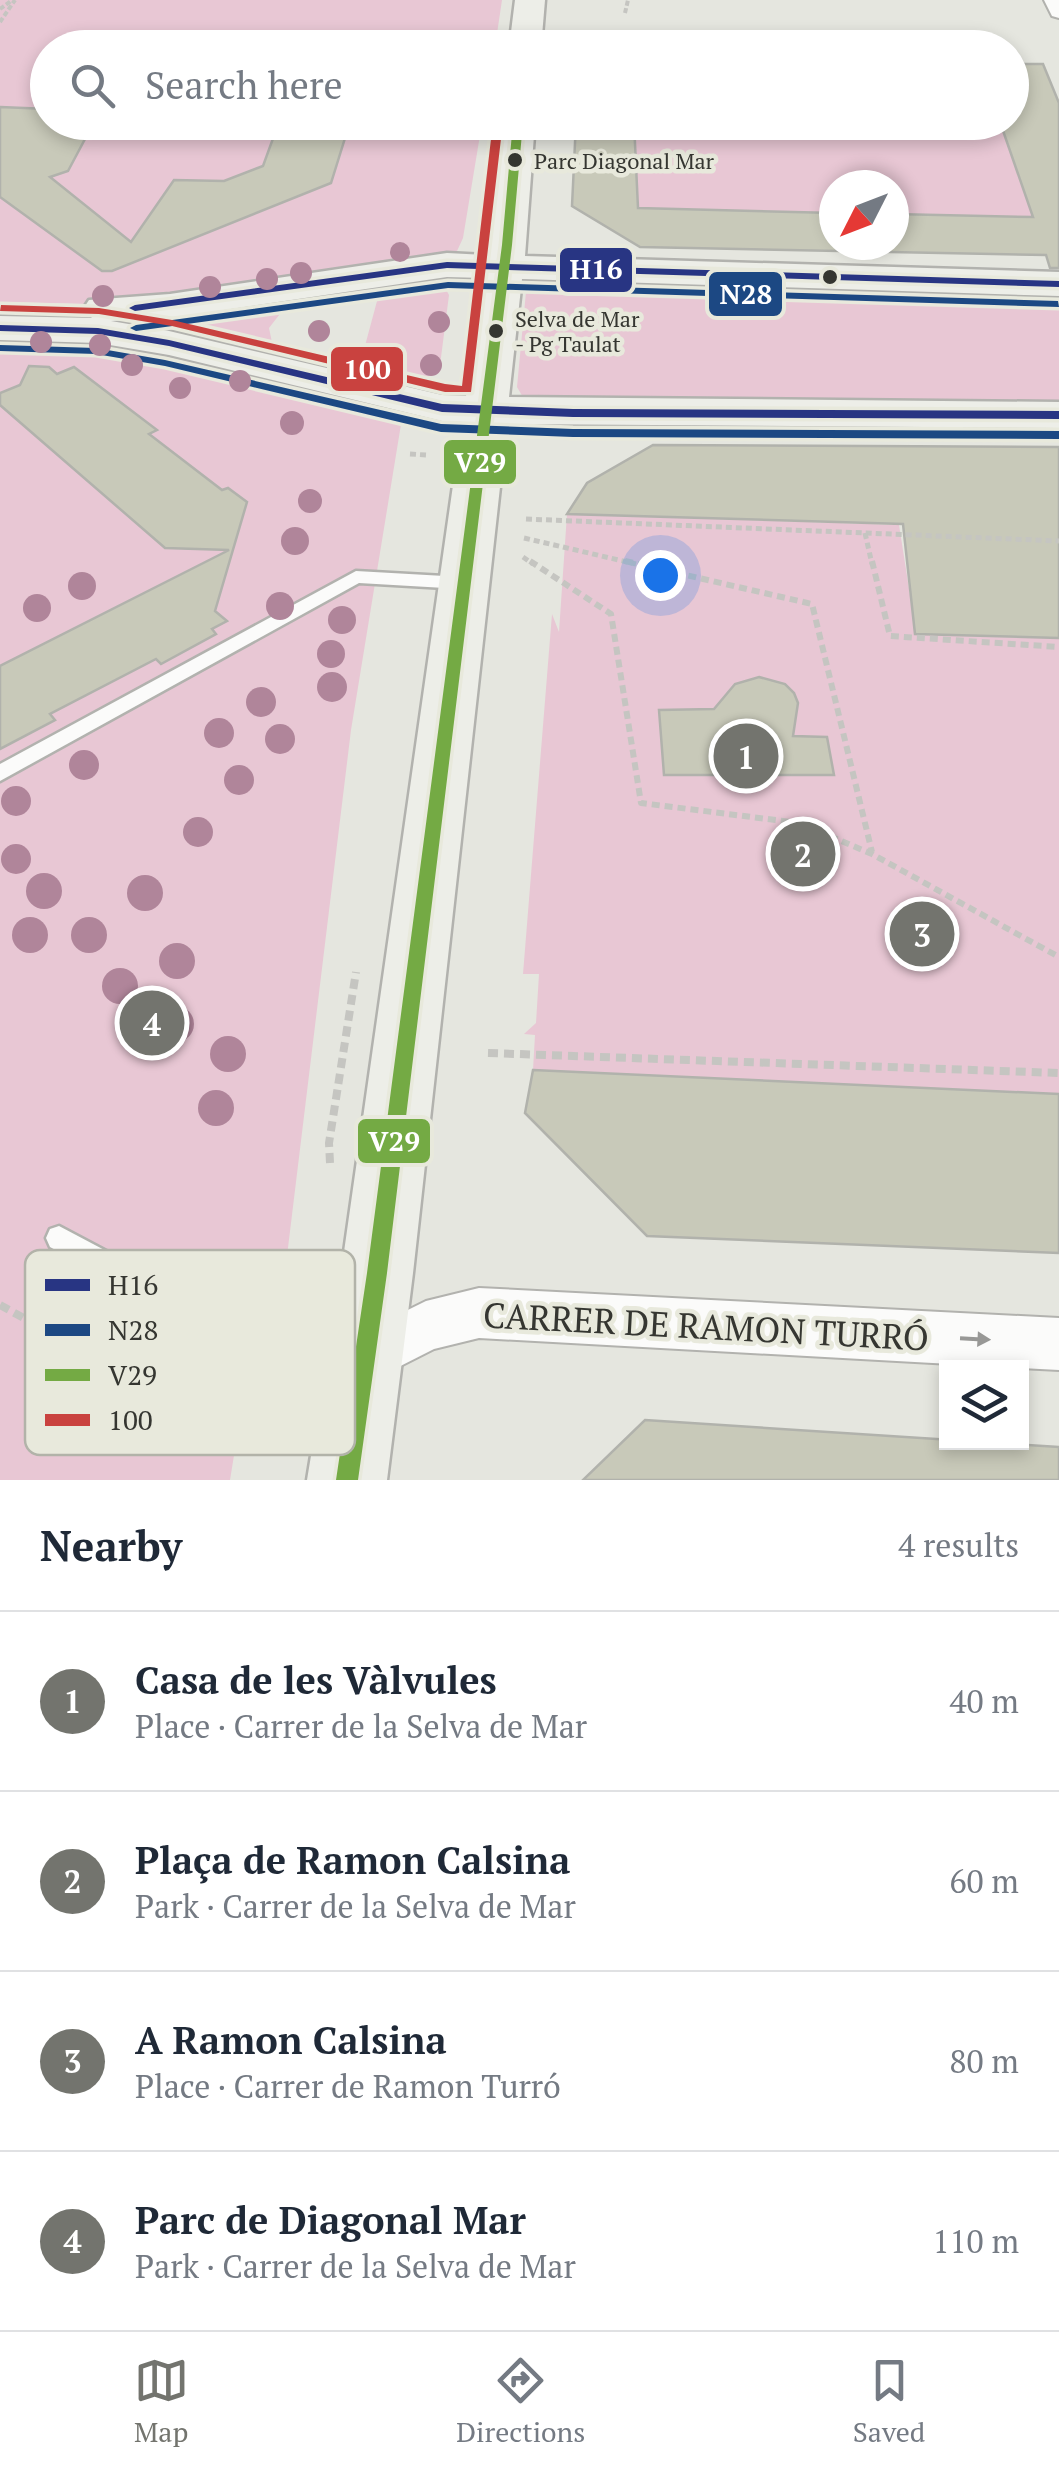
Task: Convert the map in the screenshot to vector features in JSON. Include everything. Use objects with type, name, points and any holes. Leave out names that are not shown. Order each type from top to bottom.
[{"type":"street","points":[[527,30],[530,0]]},
{"type":"street","points":[[1054,0],[1059,12]]},
{"type":"street","points":[[355,1419],[504,266],[516,140]]},
{"type":"street","points":[[0,308],[170,306],[414,268],[504,266],[1059,284]]},
{"type":"street","points":[[300,374],[284,347],[282,330],[294,308],[322,284]]},
{"type":"street","points":[[0,328],[98,331],[169,343],[442,408],[1059,415]]},
{"type":"street","name":"CARRER DE RAMON TURRÓ","points":[[363,1358],[426,1326],[479,1313],[1059,1344]]},
{"type":"street","points":[[347,1480],[350,1455]]},
{"type":"lane","points":[[0,773],[356,576],[462,583]]},
{"type":"lane","points":[[58,1238],[80,1250]]},
{"type":"lane","points":[[355,1357],[363,1358]]},
{"type":"path","points":[[0,10],[13,0]]},
{"type":"path","points":[[0,22],[13,0]]},
{"type":"path","points":[[625,13],[628,0]]},
{"type":"path","points":[[410,454],[426,455]]},
{"type":"path","points":[[526,519],[1059,541]]},
{"type":"path","points":[[865,533],[890,636],[1059,647]]},
{"type":"path","points":[[524,538],[812,604],[872,854]]},
{"type":"path","points":[[522,557],[611,614],[641,803],[800,823],[872,854],[1059,957]]},
{"type":"path","points":[[488,1053],[1059,1073]]},
{"type":"path","points":[[0,1305],[25,1319]]},
{"type":"shaded area","points":[[0,0],[502,0],[498,30],[30,30],[30,140],[479,140],[463,238],[457,251],[441,259],[135,305],[0,302]]},
{"type":"shaded area","points":[[635,140],[1006,140],[1033,217],[909,214],[909,170],[819,170],[819,213],[638,208]]},
{"type":"shaded area","points":[[549,282],[1059,296],[1059,408],[524,399],[517,387],[526,292]]},
{"type":"shaded area","points":[[443,284],[449,295],[439,373],[409,378],[359,368],[380,290]]},
{"type":"shaded area","points":[[290,301],[269,328],[274,352],[182,331],[178,326],[189,317]]},
{"type":"shaded area","points":[[0,336],[102,340],[404,406],[351,730],[288,1250],[25,1250],[25,1455],[234,1455],[230,1480],[0,1480]]},
{"type":"shaded area","points":[[567,514],[899,525],[916,633],[1059,638],[1059,1094],[533,1070],[535,1035],[524,1034],[536,1023],[539,974],[523,974],[552,614],[559,632]]},
{"type":"building","points":[[1029,64],[1043,64],[1059,103],[1059,268],[1050,268],[1046,255],[909,252],[909,214],[1033,217],[1006,140],[1029,140]]},
{"type":"building","points":[[0,107],[30,108],[30,140],[84,140],[68,171],[50,177],[131,242],[174,180],[224,181],[263,166],[272,140],[344,140],[331,183],[112,271],[102,271],[0,197]]},
{"type":"building","points":[[575,140],[635,140],[638,208],[819,213],[819,251],[640,247],[572,206]]},
{"type":"building","points":[[29,366],[49,367],[57,374],[74,367],[157,430],[149,434],[222,490],[228,488],[247,502],[215,611],[227,621],[212,629],[216,634],[161,664],[156,659],[50,714],[55,720],[0,749],[0,666],[229,550],[165,548],[0,405],[0,393],[20,385]]},
{"type":"building","points":[[653,445],[1059,447],[1059,638],[915,634],[903,524],[567,514],[587,483]]},
{"type":"building","points":[[759,677],[785,684],[794,693],[798,703],[793,736],[827,737],[834,775],[664,775],[659,710],[714,709],[735,684]]},
{"type":"building","points":[[533,1070],[1059,1094],[1059,1253],[647,1236],[525,1113]]},
{"type":"building","points":[[645,1420],[939,1439],[939,1450],[1059,1447],[1059,1480],[583,1480]]},
{"type":"transit line","name":"100","points":[[1,308],[99,311],[172,323],[467,390],[496,140]]},
{"type":"transit line","name":"V29","points":[[355,1425],[507,245],[516,140]]},
{"type":"transit line","name":"H16","points":[[135,308],[447,265],[1059,284]]},
{"type":"transit line","name":"N28","points":[[136,328],[448,285],[1058,304]]},
{"type":"transit line","name":"H16","points":[[0,328],[98,331],[169,343],[442,408],[573,413],[1059,415]]},
{"type":"transit line","name":"N28","points":[[0,348],[96,351],[165,363],[441,428],[573,433],[1059,435]]},
{"type":"transit line","name":"V29","points":[[347,1480],[351,1455]]},
{"type":"place","name":"Parc Diagonal Mar","points":[[515,160]]},
{"type":"place","name":"Selva de Mar - Pg Taulat","points":[[496,331]]},
{"type":"place","name":"Casa de les Vàlvules","points":[[746,756]]},
{"type":"place","name":"Plaça de Ramon Calsina","points":[[803,854]]},
{"type":"place","name":"A Ramon Calsina","points":[[922,934]]},
{"type":"place","name":"Parc de Diagonal Mar","points":[[152,1023]]}]
